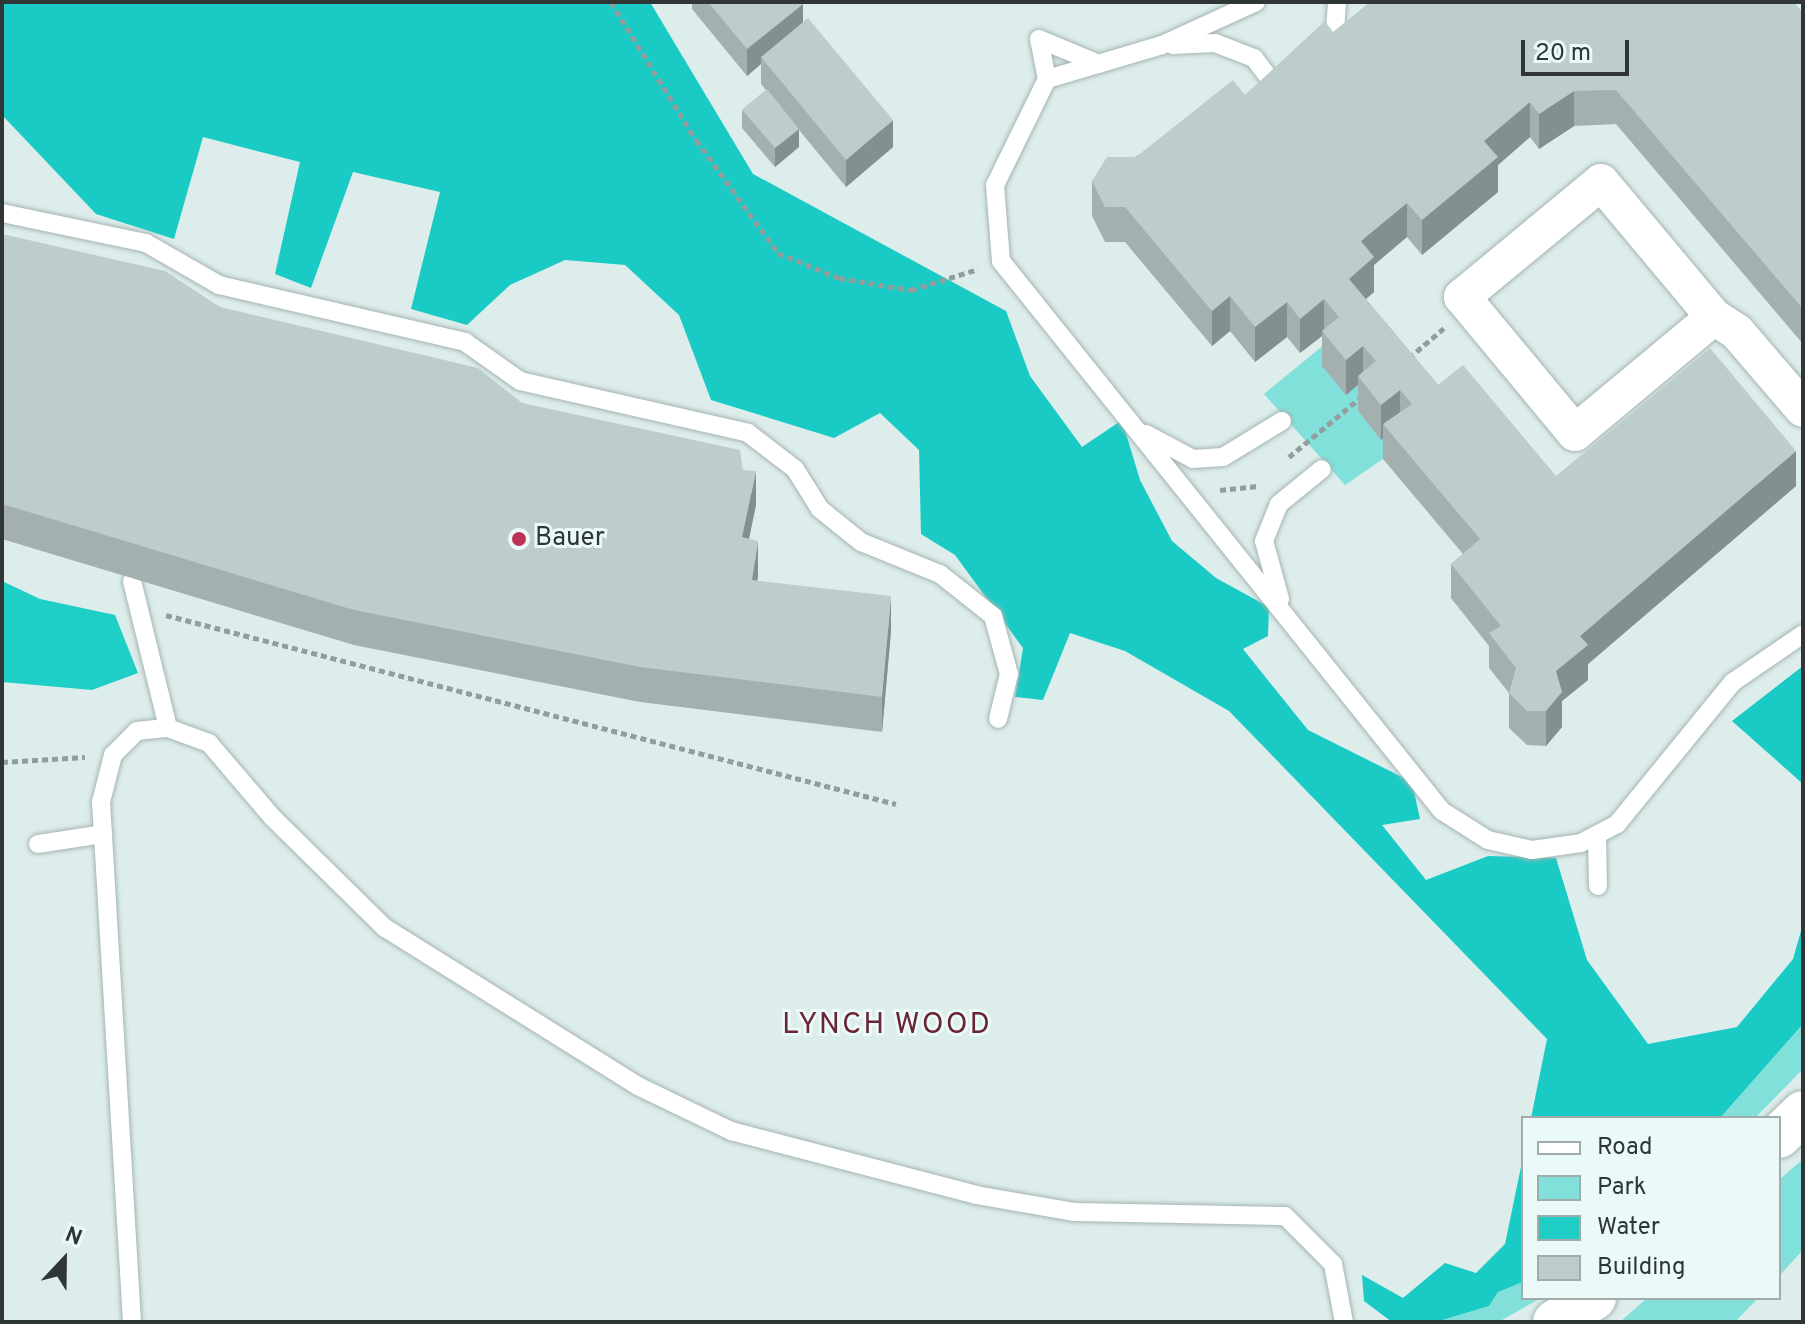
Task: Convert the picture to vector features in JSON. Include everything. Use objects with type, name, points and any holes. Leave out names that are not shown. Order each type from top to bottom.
[{"type":"street","points":[[1714,317],[1575,433],[1462,297],[1601,182],[1714,317],[1737,332],[1803,409]]},
{"type":"street","points":[[1781,1134],[1803,1113]]},
{"type":"street","points":[[1555,1322],[1591,1300]]},
{"type":"lane","points":[[1047,79],[1162,45],[1256,2]]},
{"type":"lane","points":[[1337,2],[1335,31],[1347,55]]},
{"type":"lane","points":[[1099,64],[1039,39],[1047,79],[995,185],[1001,261],[1442,811],[1488,840],[1532,850],[1597,835],[1617,824],[1733,682],[1803,634]]},
{"type":"lane","points":[[1162,45],[1215,43],[1254,58],[1285,99]]},
{"type":"lane","points":[[2,213],[146,243],[219,285],[465,342],[520,381],[748,433],[795,469],[820,509],[861,542],[940,574],[993,616],[1009,674],[998,719]]},
{"type":"lane","points":[[1128,421],[1193,459],[1223,457],[1282,421]]},
{"type":"lane","points":[[1296,630],[1271,581],[1264,541],[1279,504],[1322,469]]},
{"type":"lane","points":[[132,581],[168,728]]},
{"type":"lane","points":[[132,1322],[101,802],[113,755],[137,731],[168,728],[209,743],[273,818],[385,928],[638,1086],[731,1131],[976,1195],[1074,1212],[1285,1216],[1333,1264],[1344,1322]]},
{"type":"lane","points":[[38,844],[103,834]]},
{"type":"lane","points":[[1597,835],[1598,886]]},
{"type":"path","points":[[611,2],[778,253],[839,278],[911,290],[1001,261]]},
{"type":"path","points":[[1396,370],[1469,307]]},
{"type":"path","points":[[1305,442],[1372,388]]},
{"type":"path","points":[[138,608],[896,804]]},
{"type":"path","points":[[2,762],[113,755]]},
{"type":"green space","points":[[1330,340],[1363,381],[1358,411],[1381,439],[1400,425],[1412,439],[1345,485],[1264,394]]},
{"type":"green space","points":[[1803,1024],[1803,1069],[1757,1116],[1722,1116]]},
{"type":"green space","points":[[1803,1159],[1803,1250],[1781,1274],[1781,1178]]},
{"type":"green space","points":[[1521,1283],[1521,1300],[1537,1300],[1502,1320],[1436,1322],[1489,1306],[1498,1292]]},
{"type":"green space","points":[[1645,1300],[1756,1300],[1735,1322],[1620,1322]]},
{"type":"shaded area","points":[[2,2],[650,2],[753,174],[1006,311],[1030,376],[1082,447],[1122,420],[1140,480],[1172,541],[1216,578],[1269,607],[1268,636],[1243,649],[1308,730],[1412,782],[1420,819],[1382,825],[1426,880],[1488,856],[1556,858],[1587,960],[1648,1044],[1737,1027],[1793,959],[1803,924],[1803,1024],[1722,1116],[1531,1116],[1547,1039],[1229,711],[1125,651],[1070,633],[1043,700],[1015,697],[1023,648],[955,555],[921,534],[919,450],[880,413],[834,438],[711,400],[679,315],[625,265],[565,260],[510,285],[467,325],[411,309],[440,192],[353,172],[311,288],[275,274],[300,162],[203,137],[174,239],[96,214],[2,115]]},
{"type":"shaded area","points":[[1803,666],[1803,784],[1732,721]]},
{"type":"shaded area","points":[[1521,1167],[1521,1283],[1498,1292],[1489,1306],[1436,1322],[1392,1322],[1364,1301],[1362,1275],[1403,1298],[1445,1263],[1476,1273],[1505,1244]]},
{"type":"water","points":[[2,581],[40,599],[115,615],[138,673],[92,690],[2,682]]},
{"type":"building","points":[[708,2],[802,2],[803,4],[747,49]]},
{"type":"building","points":[[1370,2],[1794,2],[1803,13],[1803,309],[1616,90],[1574,91],[1539,114],[1530,102],[1484,141],[1498,157],[1422,220],[1407,203],[1361,241],[1374,257],[1349,279],[1438,385],[1463,365],[1556,476],[1710,348],[1796,451],[1580,636],[1588,645],[1556,671],[1562,692],[1546,711],[1527,711],[1509,693],[1516,668],[1489,633],[1501,626],[1451,564],[1480,539],[1383,424],[1412,404],[1400,390],[1381,405],[1358,376],[1376,361],[1363,346],[1346,360],[1322,331],[1339,317],[1324,299],[1300,319],[1287,302],[1255,327],[1230,296],[1212,311],[1125,207],[1105,207],[1092,181],[1107,157],[1136,157],[1233,80],[1245,95],[1325,21],[1333,32]]},
{"type":"building","points":[[808,18],[893,120],[846,160],[761,57]]},
{"type":"building","points":[[767,89],[799,129],[775,148],[742,110]]},
{"type":"building","points":[[2,234],[165,271],[220,307],[478,368],[522,403],[740,450],[743,470],[756,471],[742,537],[758,541],[752,580],[891,596],[882,697],[640,667],[354,610],[2,504]]},
{"type":"place","name":"Bauer","points":[[519,539]]},
{"type":"district","name":"LYNCH WOOD","points":[[887,1026]]}]
